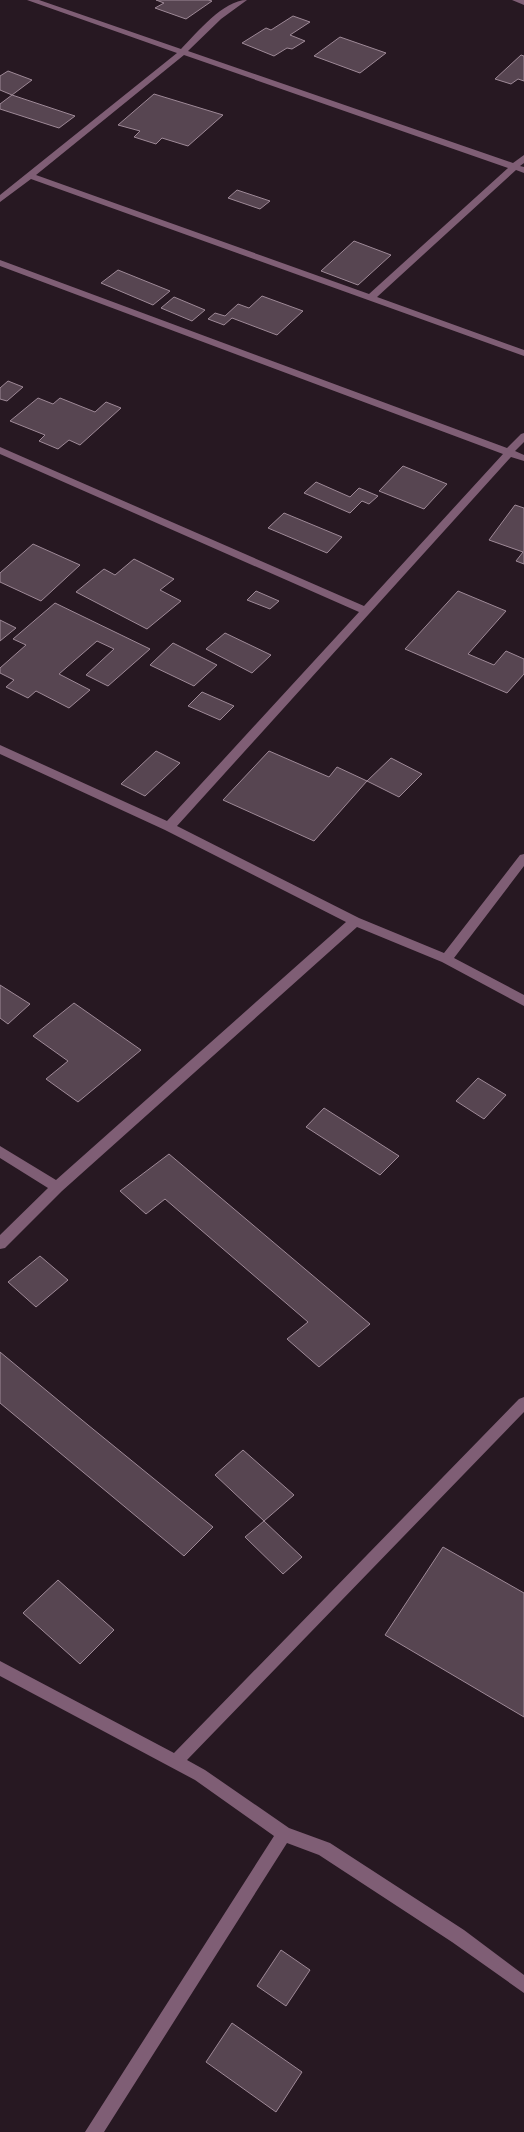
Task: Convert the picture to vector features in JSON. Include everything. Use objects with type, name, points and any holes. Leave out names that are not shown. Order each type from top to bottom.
[{"type":"street","points":[[32,0],[524,170]]},
{"type":"street","points":[[2,196],[31,176],[182,53],[218,17],[243,0]]},
{"type":"street","points":[[516,0],[524,3]]},
{"type":"street","points":[[372,297],[524,158]]},
{"type":"street","points":[[31,176],[524,352]]},
{"type":"street","points":[[0,263],[524,458]]},
{"type":"street","points":[[169,827],[524,436]]},
{"type":"street","points":[[0,450],[364,610]]},
{"type":"street","points":[[0,749],[169,827],[355,921],[446,959],[524,1001]]},
{"type":"street","points":[[446,959],[524,858]]},
{"type":"street","points":[[0,1244],[57,1186],[355,921]]},
{"type":"street","points":[[0,1150],[57,1186]]},
{"type":"street","points":[[176,1761],[524,1403]]},
{"type":"street","points":[[0,1668],[200,1774],[284,1834],[324,1849],[458,1936],[524,1985]]},
{"type":"street","points":[[94,2132],[284,1834]]},
{"type":"building","points":[[156,0],[212,1],[186,19],[155,8],[164,3]]},
{"type":"building","points":[[293,16],[310,22],[290,35],[305,41],[292,49],[287,48],[274,56],[242,43],[266,28],[271,30]]},
{"type":"building","points":[[340,37],[386,53],[360,73],[314,56]]},
{"type":"building","points":[[521,55],[524,56],[524,81],[518,79],[511,84],[495,79]]},
{"type":"building","points":[[8,71],[32,80],[12,95],[0,90],[0,76]]},
{"type":"building","points":[[154,94],[223,115],[188,146],[162,138],[156,144],[134,137],[140,131],[118,125]]},
{"type":"building","points":[[12,95],[75,116],[59,128],[0,109],[0,104]]},
{"type":"building","points":[[237,190],[270,201],[260,209],[228,198]]},
{"type":"building","points":[[354,241],[391,255],[358,285],[321,271]]},
{"type":"building","points":[[118,270],[170,291],[153,305],[101,283]]},
{"type":"building","points":[[262,296],[303,311],[277,335],[232,318],[224,325],[208,319],[215,313],[225,316],[238,304],[249,308]]},
{"type":"building","points":[[174,297],[205,310],[192,321],[161,308]]},
{"type":"building","points":[[8,381],[23,387],[7,401],[0,399],[0,388]]},
{"type":"building","points":[[38,398],[53,404],[60,398],[95,412],[106,402],[121,408],[80,445],[69,440],[58,449],[39,441],[45,435],[10,421]]},
{"type":"building","points":[[403,466],[447,484],[424,509],[379,491]]},
{"type":"building","points":[[316,482],[350,497],[359,488],[378,496],[369,504],[362,501],[350,513],[304,493]]},
{"type":"building","points":[[515,505],[524,508],[524,564],[516,561],[523,552],[489,540]]},
{"type":"building","points":[[284,513],[342,537],[327,553],[268,528]]},
{"type":"building","points":[[33,544],[80,565],[41,601],[0,582],[0,573]]},
{"type":"building","points":[[134,559],[174,579],[160,590],[181,601],[147,629],[76,592],[104,569],[115,575]]},
{"type":"building","points":[[256,591],[279,601],[270,609],[247,600]]},
{"type":"building","points":[[458,591],[506,611],[468,654],[494,665],[506,651],[524,659],[524,674],[507,693],[405,649]]},
{"type":"building","points":[[55,603],[150,649],[108,686],[86,675],[114,649],[97,641],[59,674],[90,690],[69,708],[36,691],[28,698],[6,687],[14,680],[0,673],[0,668],[26,645],[13,639]]},
{"type":"building","points":[[0,620],[16,628],[0,641]]},
{"type":"building","points":[[225,633],[271,655],[252,673],[206,649]]},
{"type":"building","points":[[173,643],[217,665],[194,686],[150,665]]},
{"type":"building","points":[[202,692],[234,706],[220,720],[188,706]]},
{"type":"building","points":[[156,751],[180,763],[145,796],[121,784]]},
{"type":"building","points":[[269,751],[329,777],[337,767],[367,781],[314,841],[223,800]]},
{"type":"building","points":[[391,758],[422,774],[399,797],[367,781]]},
{"type":"building","points":[[0,985],[30,1004],[8,1024],[0,1018]]},
{"type":"building","points":[[74,1003],[141,1050],[78,1102],[46,1079],[68,1061],[33,1036]]},
{"type":"building","points":[[478,1078],[506,1095],[484,1119],[456,1101]]},
{"type":"building","points":[[324,1108],[399,1156],[380,1175],[306,1127]]},
{"type":"building","points":[[169,1154],[370,1324],[319,1367],[287,1339],[308,1322],[165,1199],[146,1214],[120,1191]]},
{"type":"building","points":[[40,1256],[68,1280],[36,1307],[8,1282]]},
{"type":"building","points":[[0,1352],[213,1527],[184,1556],[0,1403]]},
{"type":"building","points":[[243,1450],[294,1495],[264,1521],[215,1475]]},
{"type":"building","points":[[264,1521],[302,1557],[283,1574],[245,1537]]},
{"type":"building","points":[[443,1547],[524,1593],[524,1717],[385,1635]]},
{"type":"building","points":[[58,1580],[114,1630],[80,1664],[23,1613]]},
{"type":"building","points":[[281,1950],[310,1970],[286,2006],[257,1986]]},
{"type":"building","points":[[232,2023],[302,2072],[276,2112],[206,2062]]}]
